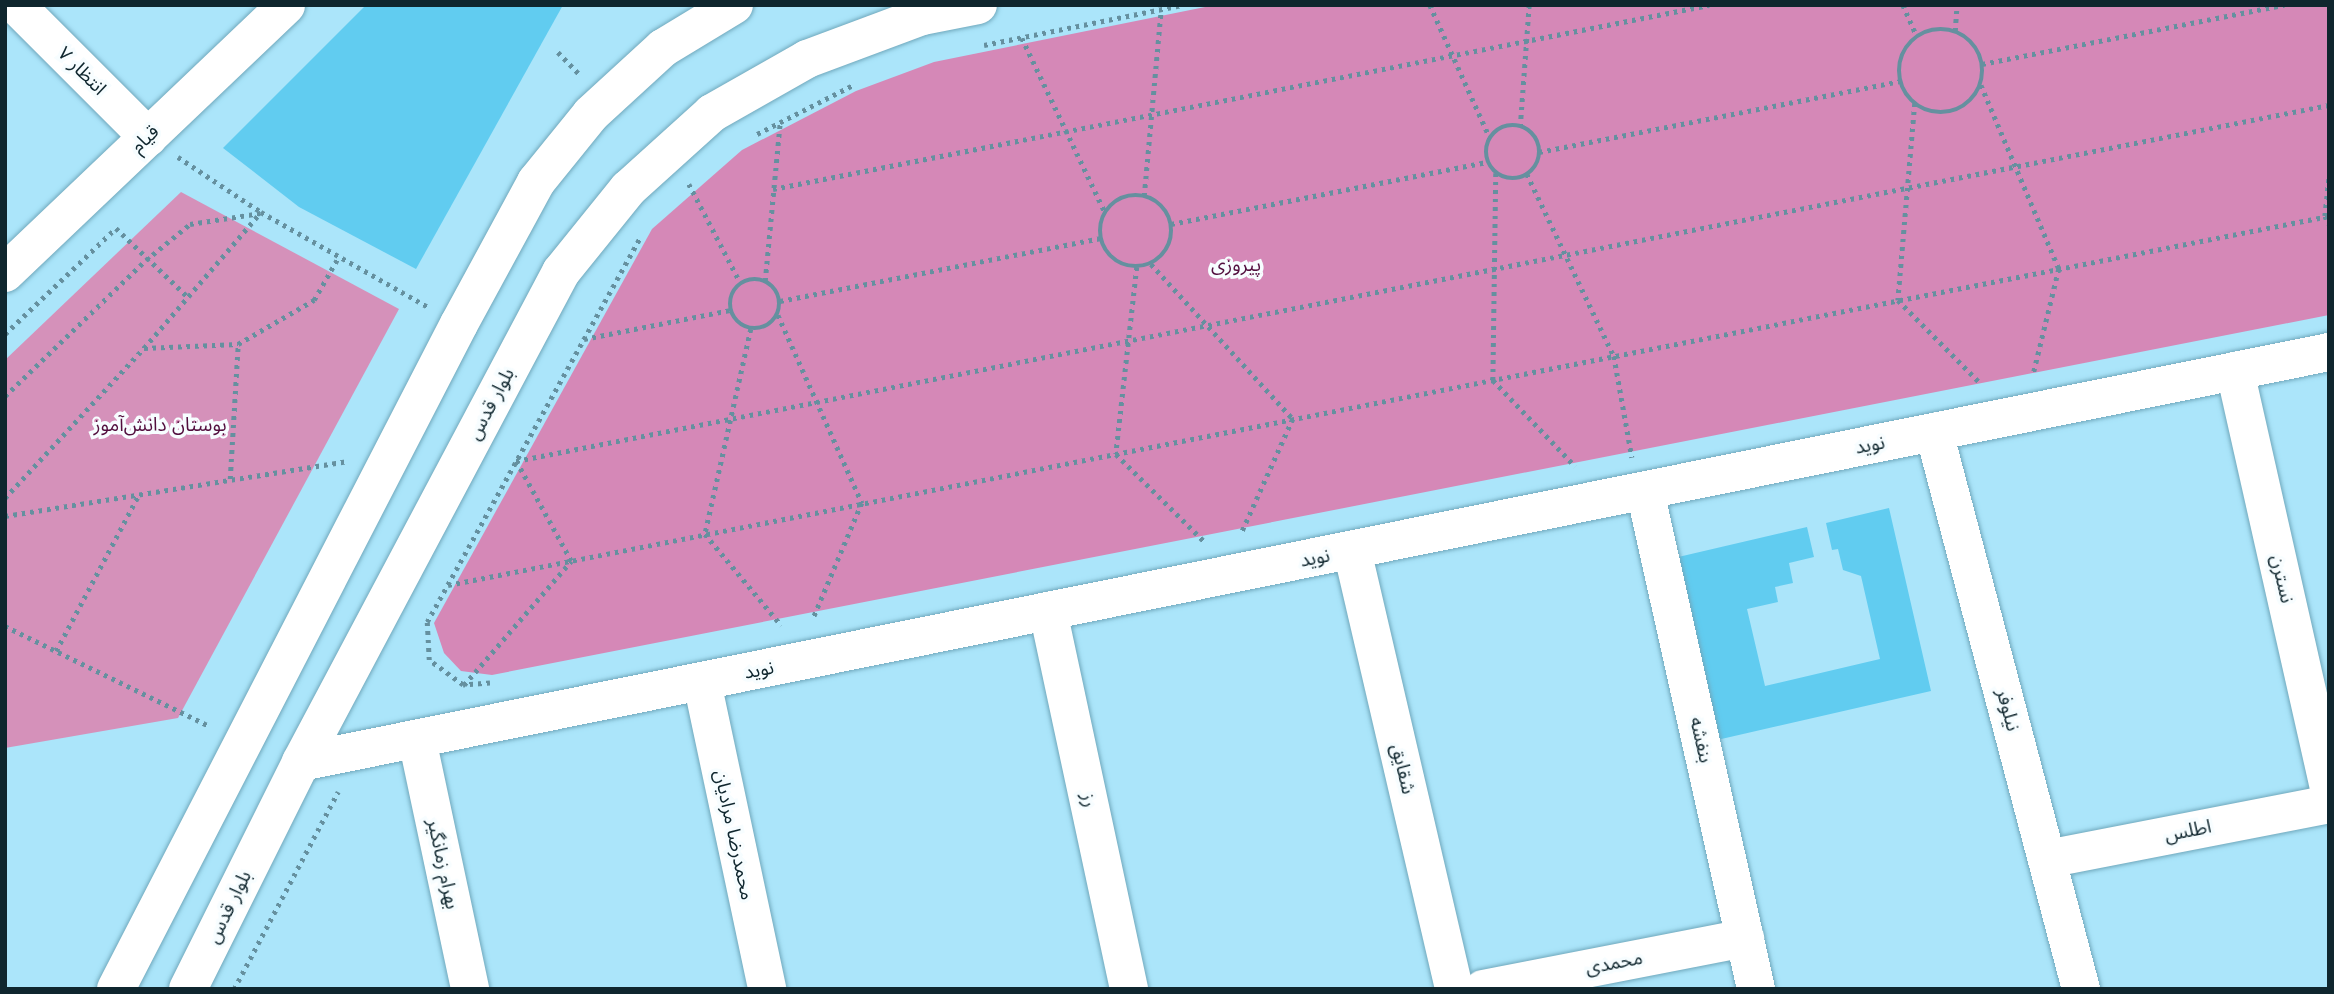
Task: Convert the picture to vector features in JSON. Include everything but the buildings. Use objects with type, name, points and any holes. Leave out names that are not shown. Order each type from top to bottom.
[{"type":"street","name":"انتظار ۷","points":[[16,5],[148,137]]},
{"type":"street","name":"قیام","points":[[5,273],[286,5]]},
{"type":"street","points":[[116,989],[243,738],[536,182],[590,114],[663,48],[734,5]]},
{"type":"street","name":"بلوار قدس","points":[[188,989],[301,762],[561,272],[628,189],[712,113],[807,59],[922,16],[978,5]]},
{"type":"street","name":"نوید","points":[[301,762],[2329,352]]},
{"type":"street","name":"نسترن","points":[[2235,371],[2329,787]]},
{"type":"street","name":"نیلوفر","points":[[1934,432],[2081,989]]},
{"type":"street","name":"بنفشه","points":[[1645,491],[1756,989]]},
{"type":"street","name":"شقایق","points":[[1352,550],[1454,989]]},
{"type":"street","name":"رز","points":[[1048,611],[1129,989]]},
{"type":"street","name":"محمدرضا مرادیان","points":[[702,682],[767,989]]},
{"type":"street","points":[[243,738],[301,762]]},
{"type":"street","name":"بهرام زمانگیر","points":[[417,739],[470,989]]},
{"type":"street","name":"اطلس","points":[[2047,859],[2329,804]]},
{"type":"street","name":"محمدی","points":[[1483,989],[1745,937]]},
{"type":"path","points":[[971,48],[1182,5]]},
{"type":"path","points":[[1430,5],[1490,139]]},
{"type":"path","points":[[1520,127],[1529,5]]},
{"type":"path","points":[[773,189],[1709,5]]},
{"type":"path","points":[[1903,5],[1917,37]]},
{"type":"path","points":[[1955,31],[1957,5]]},
{"type":"path","points":[[1982,64],[2284,5]]},
{"type":"path","points":[[1144,196],[1161,9]]},
{"type":"path","points":[[1981,85],[1967,103],[1947,112],[1935,112],[1915,103],[1900,81],[1902,56],[1917,37],[1935,29],[1955,31],[1974,44],[1982,64],[1981,85],[2059,269],[2032,380]]},
{"type":"path","points":[[1022,38],[1105,212],[1100,238],[1110,256],[1127,266],[1137,267],[1151,264],[1168,248],[1171,224],[1162,206],[1144,196],[1122,198],[1105,212]]},
{"type":"path","points":[[749,139],[867,80]]},
{"type":"path","points":[[1539,152],[1900,81]]},
{"type":"path","points":[[1915,103],[1898,300],[1986,389]]},
{"type":"path","points":[[516,461],[2329,105]]},
{"type":"path","points":[[765,281],[780,122]]},
{"type":"path","points":[[1503,127],[1520,127],[1534,136],[1539,152],[1538,161],[1527,174],[1511,179],[1496,173],[1486,154],[1490,139],[1503,127]]},
{"type":"path","points":[[148,137],[261,212],[338,258],[459,324]]},
{"type":"path","points":[[1171,224],[1488,162]]},
{"type":"path","points":[[1496,173],[1493,380],[1578,469]]},
{"type":"path","points":[[1527,174],[1614,356],[1633,459],[1645,491]]},
{"type":"path","points":[[682,194],[701,178]]},
{"type":"path","points":[[2329,179],[2329,223]]},
{"type":"path","points":[[691,186],[741,284]]},
{"type":"path","points":[[5,396],[146,260],[190,223],[261,212]]},
{"type":"path","points":[[5,498],[144,348],[261,212]]},
{"type":"path","points":[[448,585],[2327,216]]},
{"type":"path","points":[[5,334],[116,228],[146,260],[188,297]]},
{"type":"path","points":[[429,660],[427,622],[641,236]]},
{"type":"path","points":[[780,301],[1100,238]]},
{"type":"path","points":[[144,348],[238,344],[314,300],[338,258]]},
{"type":"path","points":[[1151,264],[1293,419]]},
{"type":"path","points":[[1116,454],[1137,267]]},
{"type":"path","points":[[778,315],[766,327],[751,329],[735,319],[731,310],[732,296],[741,284],[757,279],[765,281],[775,289],[780,301],[778,315],[862,503],[813,619]]},
{"type":"path","points":[[584,339],[731,310]]},
{"type":"path","points":[[705,534],[751,329]]},
{"type":"path","points":[[230,479],[238,344]]},
{"type":"path","points":[[1241,535],[1293,419]]},
{"type":"path","points":[[1116,454],[1206,542]]},
{"type":"path","points":[[5,516],[348,461]]},
{"type":"path","points":[[516,461],[571,561]]},
{"type":"path","points":[[56,651],[139,494]]},
{"type":"path","points":[[705,534],[782,625]]},
{"type":"path","points":[[463,685],[571,561]]},
{"type":"path","points":[[5,626],[210,727],[243,738]]},
{"type":"path","points":[[234,989],[359,751]]},
{"type":"green space","name":"پیروزی","points":[[1215,5],[2329,5],[2329,315],[492,675],[461,671],[444,653],[434,623],[652,229],[742,150],[856,91],[934,62]]},
{"type":"green space","name":"بوستان دانش‌آموز","points":[[181,192],[399,309],[178,718],[5,748],[5,360]]}]
